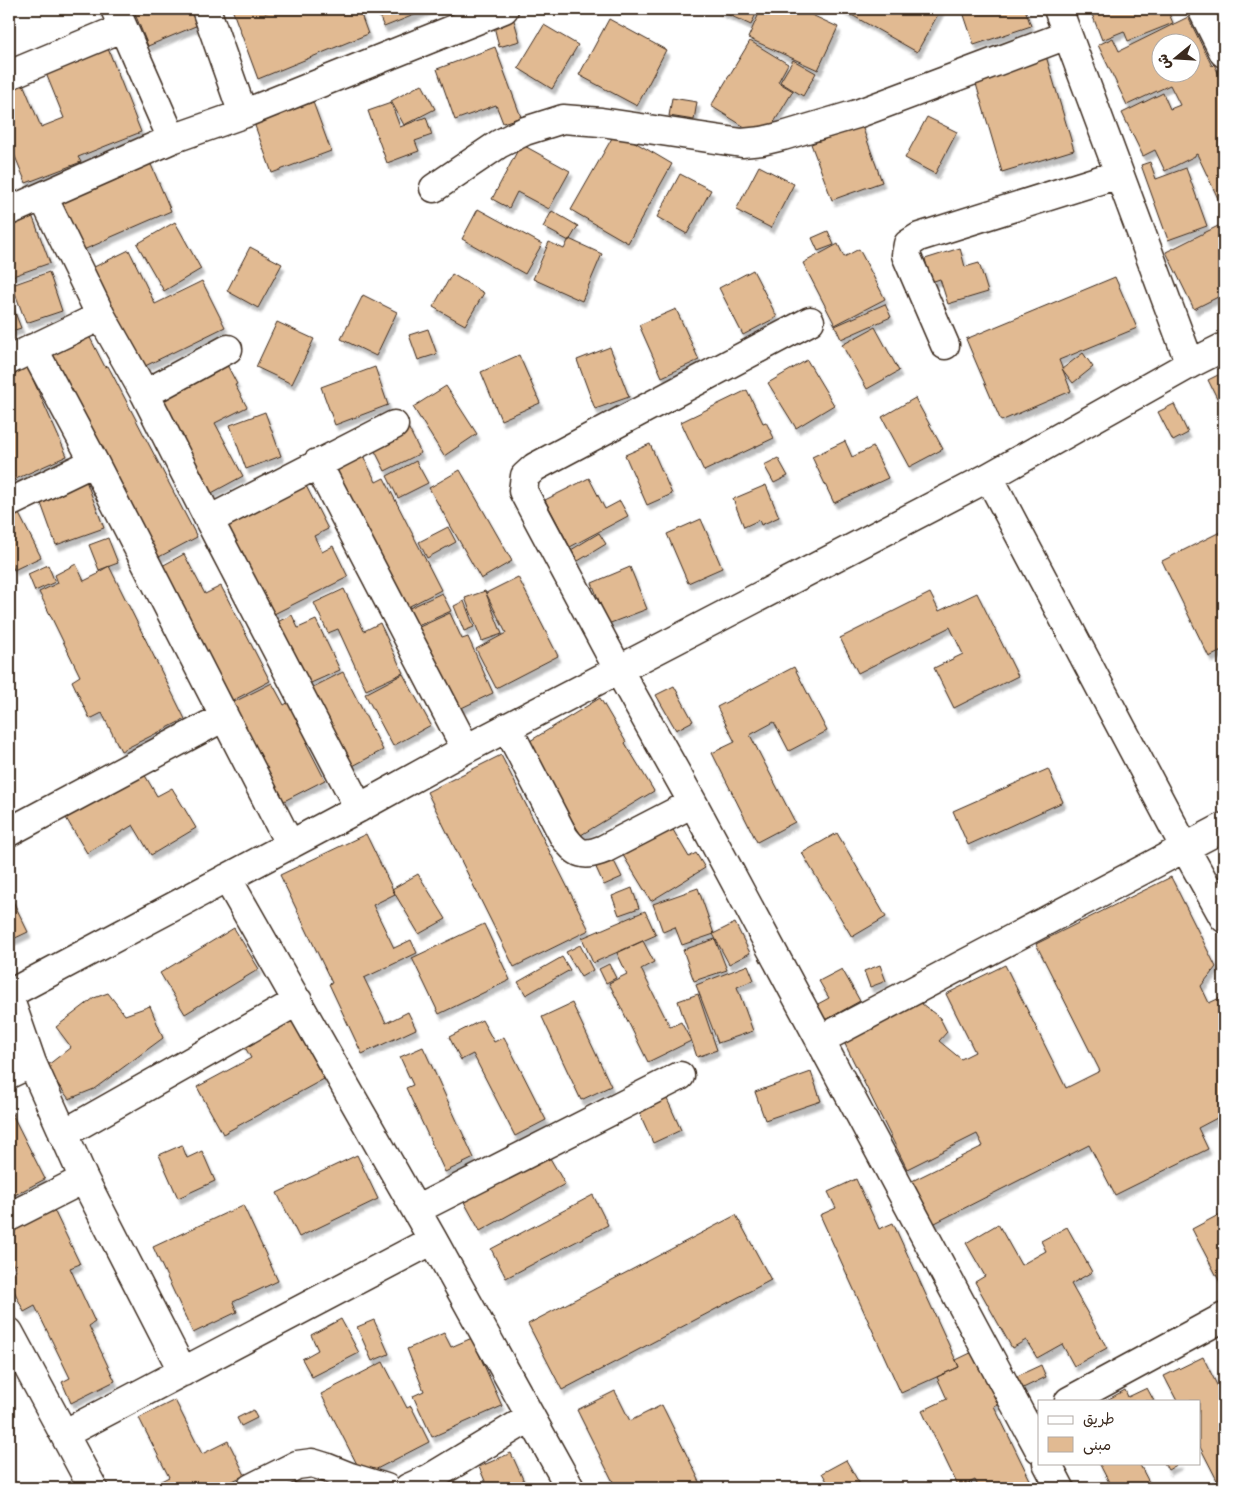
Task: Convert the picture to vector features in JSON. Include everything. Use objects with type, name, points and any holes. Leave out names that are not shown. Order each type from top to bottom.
[{"type":"street","points":[[206,9],[243,114]]},
{"type":"street","points":[[9,211],[172,139],[243,114],[504,9]]},
{"type":"street","points":[[1058,9],[1190,364]]},
{"type":"street","points":[[1202,9],[1224,53]]},
{"type":"street","points":[[9,75],[118,18],[172,139]]},
{"type":"street","points":[[434,188],[499,144],[525,131],[563,119],[601,122],[742,143],[762,141],[857,114],[1067,35]]},
{"type":"street","points":[[945,345],[906,254],[908,244],[919,237],[1119,174]]},
{"type":"street","points":[[43,197],[101,316],[145,394],[360,808]]},
{"type":"street","points":[[9,360],[101,316]]},
{"type":"street","points":[[810,321],[535,467],[525,476],[523,491],[820,1040],[1033,1421],[1038,1444]]},
{"type":"street","points":[[183,1372],[84,1179],[63,1134],[20,1068],[9,996],[507,727],[988,477],[1190,364],[1224,347]]},
{"type":"street","points":[[33,348],[94,462],[290,845]]},
{"type":"street","points":[[145,394],[228,349]]},
{"type":"street","points":[[209,520],[394,425]]},
{"type":"street","points":[[9,503],[94,462]]},
{"type":"street","points":[[317,463],[466,749]]},
{"type":"street","points":[[988,477],[1224,918]]},
{"type":"street","points":[[9,832],[224,717]]},
{"type":"street","points":[[507,727],[564,837],[580,854],[604,849],[693,803]]},
{"type":"street","points":[[820,1040],[1224,827]]},
{"type":"street","points":[[227,878],[433,1240],[570,1488]]},
{"type":"street","points":[[63,1134],[298,1001]]},
{"type":"street","points":[[416,1210],[680,1076]]},
{"type":"street","points":[[9,1217],[84,1179]]},
{"type":"street","points":[[64,1434],[433,1240]]},
{"type":"street","points":[[1072,1400],[1224,1317]]},
{"type":"street","points":[[9,1332],[93,1488]]},
{"type":"street","points":[[408,1488],[430,1478],[531,1417]]},
{"type":"street","points":[[251,1488],[298,1466],[312,1463],[350,1478],[386,1488]]},
{"type":"street","points":[[1048,1464],[1060,1488]]},
{"type":"building","points":[[133,9],[191,9],[198,25],[148,46]]},
{"type":"building","points":[[232,9],[263,9],[265,13],[277,9],[359,9],[368,34],[258,79]]},
{"type":"building","points":[[376,9],[429,9],[384,27]]},
{"type":"building","points":[[716,9],[758,9],[751,25]]},
{"type":"building","points":[[761,9],[799,9],[838,27],[818,70],[748,38]]},
{"type":"building","points":[[841,9],[941,9],[917,52]]},
{"type":"building","points":[[962,9],[1025,9],[1031,26],[974,45]]},
{"type":"building","points":[[1090,9],[1167,9],[1173,23],[1128,41],[1124,31],[1102,40]]},
{"type":"building","points":[[513,17],[520,41],[499,47],[493,22]]},
{"type":"building","points":[[1188,17],[1195,32],[1158,32]]},
{"type":"building","points":[[609,19],[666,50],[637,106],[579,75]]},
{"type":"building","points":[[544,25],[578,45],[552,89],[518,68]]},
{"type":"building","points":[[1150,36],[1150,82],[1200,82],[1200,42],[1224,85],[1224,211],[1197,154],[1165,171],[1155,150],[1143,156],[1122,113],[1163,93],[1170,109],[1180,105],[1170,85],[1127,105],[1098,45],[1113,38],[1119,51]]},
{"type":"building","points":[[105,41],[141,132],[78,157],[81,162],[26,183],[9,142],[9,86],[22,81],[41,127],[64,118],[43,66]]},
{"type":"building","points":[[750,41],[788,64],[778,82],[793,91],[764,139],[711,106]]},
{"type":"building","points":[[1043,46],[1074,150],[1002,172],[971,67]]},
{"type":"building","points":[[495,47],[521,117],[503,123],[496,105],[455,120],[437,69]]},
{"type":"building","points":[[793,60],[816,73],[803,96],[780,82]]},
{"type":"building","points":[[422,84],[435,109],[404,125],[391,101]]},
{"type":"building","points":[[672,98],[697,102],[694,120],[669,116]]},
{"type":"building","points":[[313,102],[331,151],[272,173],[254,123]]},
{"type":"building","points":[[391,103],[400,127],[426,117],[432,135],[415,141],[419,151],[387,163],[368,111]]},
{"type":"building","points":[[927,117],[957,132],[935,174],[905,158]]},
{"type":"building","points":[[862,126],[882,182],[832,200],[811,144]]},
{"type":"building","points":[[616,131],[672,164],[628,243],[571,210]]},
{"type":"building","points":[[521,144],[570,171],[549,209],[517,192],[509,208],[492,199]]},
{"type":"building","points":[[149,160],[171,211],[81,251],[58,199]]},
{"type":"building","points":[[1150,162],[1156,179],[1186,168],[1207,226],[1168,240],[1141,165]]},
{"type":"building","points":[[759,166],[794,184],[771,228],[736,210]]},
{"type":"building","points":[[680,174],[711,190],[687,234],[657,217]]},
{"type":"building","points":[[478,209],[542,244],[525,274],[462,239]]},
{"type":"building","points":[[552,211],[578,226],[569,241],[543,227]]},
{"type":"building","points":[[32,215],[50,263],[10,277],[9,223]]},
{"type":"building","points":[[175,222],[201,269],[164,291],[137,244]]},
{"type":"building","points":[[1224,223],[1224,294],[1194,309],[1166,252]]},
{"type":"building","points":[[828,231],[834,245],[818,251],[812,238]]},
{"type":"building","points":[[569,239],[602,254],[582,301],[533,279],[549,242],[564,249]]},
{"type":"building","points":[[838,244],[844,257],[859,249],[885,299],[835,325],[803,263]]},
{"type":"building","points":[[250,247],[282,264],[258,308],[227,291]]},
{"type":"building","points":[[960,248],[965,267],[979,263],[988,292],[948,304],[940,279],[931,282],[925,259]]},
{"type":"building","points":[[129,250],[155,304],[202,281],[225,327],[139,369],[90,269]]},
{"type":"building","points":[[753,270],[777,317],[743,335],[719,288]]},
{"type":"building","points":[[49,272],[62,311],[26,323],[12,285]]},
{"type":"building","points":[[452,274],[484,293],[465,325],[433,307]]},
{"type":"building","points":[[1115,277],[1137,328],[1059,360],[1071,391],[1001,421],[966,339]]},
{"type":"building","points":[[363,295],[397,312],[376,356],[341,339]]},
{"type":"building","points":[[9,297],[21,328],[9,332]]},
{"type":"building","points":[[885,304],[891,317],[841,339],[835,326]]},
{"type":"building","points":[[676,309],[699,360],[662,377],[639,325]]},
{"type":"building","points":[[277,322],[314,339],[292,384],[256,367]]},
{"type":"building","points":[[875,327],[899,371],[867,389],[842,345]]},
{"type":"building","points":[[85,328],[105,367],[108,366],[197,537],[157,558],[47,347]]},
{"type":"building","points":[[428,329],[437,354],[418,360],[409,335]]},
{"type":"building","points":[[610,347],[629,397],[595,409],[577,360]]},
{"type":"building","points":[[1083,353],[1093,367],[1073,383],[1062,369]]},
{"type":"building","points":[[519,355],[540,403],[501,420],[481,372]]},
{"type":"building","points":[[23,357],[67,456],[9,482],[9,363]]},
{"type":"building","points":[[807,360],[834,405],[796,428],[768,383]]},
{"type":"building","points":[[226,363],[247,407],[215,423],[243,476],[206,496],[156,399]]},
{"type":"building","points":[[375,367],[388,405],[335,425],[321,387]]},
{"type":"building","points":[[1224,372],[1224,412],[1208,380]]},
{"type":"building","points":[[446,386],[477,434],[444,456],[413,407]]},
{"type":"building","points":[[747,390],[763,423],[766,422],[774,438],[704,471],[681,422]]},
{"type":"building","points":[[915,398],[943,449],[909,467],[882,417]]},
{"type":"building","points":[[1174,404],[1188,433],[1173,441],[1158,412]]},
{"type":"building","points":[[265,412],[281,456],[246,469],[230,425]]},
{"type":"building","points":[[405,421],[421,453],[385,471],[369,439]]},
{"type":"building","points":[[845,441],[852,457],[873,447],[888,478],[834,503],[812,457]]},
{"type":"building","points":[[650,444],[672,494],[647,505],[625,455]]},
{"type":"building","points":[[359,448],[376,482],[384,478],[441,590],[402,610],[329,463]]},
{"type":"building","points":[[778,458],[788,476],[774,483],[764,465]]},
{"type":"building","points":[[416,461],[428,483],[398,498],[387,476]]},
{"type":"building","points":[[460,470],[512,561],[481,579],[429,488]]},
{"type":"building","points":[[85,478],[104,528],[56,545],[38,495]]},
{"type":"building","points":[[302,478],[328,529],[314,536],[322,552],[333,546],[348,577],[268,617],[221,521]]},
{"type":"building","points":[[589,478],[605,509],[620,501],[628,516],[570,547],[545,500]]},
{"type":"building","points":[[766,485],[779,517],[761,525],[759,520],[744,527],[733,499]]},
{"type":"building","points":[[17,510],[41,557],[14,570],[9,559],[9,515]]},
{"type":"building","points":[[701,519],[722,568],[688,583],[667,534]]},
{"type":"building","points":[[448,527],[456,542],[427,558],[419,542]]},
{"type":"building","points":[[1224,530],[1224,650],[1209,657],[1162,561]]},
{"type":"building","points":[[599,533],[606,544],[578,561],[571,550]]},
{"type":"building","points":[[108,538],[118,563],[99,570],[89,545]]},
{"type":"building","points":[[184,554],[205,594],[221,586],[270,681],[230,702],[160,567]]},
{"type":"building","points":[[76,564],[84,581],[109,566],[185,719],[121,751],[102,713],[90,719],[72,681],[80,676],[39,592],[58,583],[55,575]]},
{"type":"building","points":[[48,565],[55,582],[35,591],[28,574]]},
{"type":"building","points":[[630,567],[647,609],[608,624],[592,583]]},
{"type":"building","points":[[518,577],[558,656],[496,688],[476,649],[506,633],[486,593]]},
{"type":"building","points":[[344,589],[364,631],[380,623],[403,673],[366,690],[338,629],[328,633],[314,603]]},
{"type":"building","points":[[485,591],[502,634],[482,641],[465,598]]},
{"type":"building","points":[[442,593],[451,611],[411,629],[403,611]]},
{"type":"building","points":[[930,593],[939,611],[977,593],[1018,676],[954,708],[934,668],[963,654],[950,627],[858,673],[840,638]]},
{"type":"building","points":[[464,601],[474,627],[464,631],[454,606]]},
{"type":"building","points":[[450,613],[462,639],[468,637],[493,693],[453,712],[415,629]]},
{"type":"building","points":[[292,615],[298,628],[316,620],[340,670],[302,687],[273,624]]},
{"type":"building","points":[[794,667],[827,731],[789,751],[774,722],[750,735],[795,822],[757,842],[712,753],[735,742],[717,707]]},
{"type":"building","points":[[343,672],[383,750],[349,768],[309,689]]},
{"type":"building","points":[[403,674],[431,725],[393,746],[365,694]]},
{"type":"building","points":[[272,683],[284,705],[289,702],[311,741],[306,743],[325,780],[284,801],[232,703]]},
{"type":"building","points":[[674,686],[693,721],[676,730],[656,695]]},
{"type":"building","points":[[600,698],[654,791],[581,835],[525,744]]},
{"type":"building","points":[[501,755],[589,930],[514,967],[427,792]]},
{"type":"building","points":[[1048,769],[1063,802],[968,845],[953,811]]},
{"type":"building","points":[[143,772],[157,796],[172,788],[196,828],[151,855],[133,825],[87,853],[66,818]]},
{"type":"building","points":[[666,818],[689,857],[696,853],[705,868],[651,901],[618,847]]},
{"type":"building","points":[[837,833],[886,917],[852,937],[802,853]]},
{"type":"building","points":[[366,834],[395,894],[373,905],[394,948],[411,940],[417,953],[364,978],[386,1023],[408,1012],[416,1029],[362,1054],[329,984],[332,983],[280,875]]},
{"type":"building","points":[[611,855],[622,877],[604,885],[594,863]]},
{"type":"building","points":[[418,874],[446,919],[419,934],[392,889]]},
{"type":"building","points":[[1171,877],[1216,967],[1201,986],[1209,1003],[1224,996],[1224,1130],[1217,1118],[1198,1128],[1208,1149],[1115,1195],[1089,1145],[933,1224],[912,1181],[983,1146],[977,1134],[907,1169],[842,1038],[917,1000],[940,1018],[947,1032],[939,1041],[961,1059],[975,1052],[946,994],[1005,965],[1066,1088],[1100,1071],[1036,944]]},
{"type":"building","points":[[632,888],[639,908],[619,915],[612,896]]},
{"type":"building","points":[[698,888],[714,934],[682,945],[675,927],[663,932],[653,904]]},
{"type":"building","points":[[9,893],[28,932],[9,941]]},
{"type":"building","points":[[645,911],[656,935],[593,963],[582,938]]},
{"type":"building","points":[[735,923],[750,953],[729,964],[713,934]]},
{"type":"building","points":[[484,924],[510,980],[439,1014],[412,958]]},
{"type":"building","points":[[234,928],[259,969],[185,1014],[160,973]]},
{"type":"building","points":[[715,939],[727,970],[694,981],[683,950]]},
{"type":"building","points":[[643,941],[654,962],[641,969],[670,1027],[681,1022],[691,1041],[648,1062],[609,983],[627,974],[617,953]]},
{"type":"building","points":[[580,945],[593,970],[581,977],[566,952]]},
{"type":"building","points":[[562,957],[570,970],[526,995],[518,982]]},
{"type":"building","points":[[609,964],[616,978],[606,983],[599,969]]},
{"type":"building","points":[[748,965],[754,980],[737,987],[753,1031],[718,1043],[696,985]]},
{"type":"building","points":[[880,965],[886,981],[870,987],[864,971]]},
{"type":"building","points":[[842,969],[860,1001],[824,1021],[816,1005],[829,998],[819,981]]},
{"type":"building","points":[[108,993],[125,1015],[150,1006],[163,1038],[94,1089],[69,1099],[54,1079],[48,1065],[71,1047],[56,1027],[94,998]]},
{"type":"building","points":[[698,994],[717,1050],[697,1057],[678,1001]]},
{"type":"building","points":[[281,1000],[324,1079],[223,1134],[197,1087],[251,1058],[233,1026]]},
{"type":"building","points":[[572,1003],[611,1086],[581,1100],[542,1017]]},
{"type":"building","points":[[482,1020],[494,1042],[504,1037],[546,1120],[515,1136],[473,1054],[461,1060],[449,1037]]},
{"type":"building","points":[[423,1047],[474,1158],[445,1172],[406,1088],[413,1085],[400,1057]]},
{"type":"building","points":[[811,1072],[821,1101],[765,1120],[755,1092]]},
{"type":"building","points":[[667,1099],[681,1130],[653,1143],[639,1112]]},
{"type":"building","points":[[9,1108],[45,1179],[9,1198]]},
{"type":"building","points":[[182,1145],[187,1158],[202,1151],[215,1181],[178,1198],[159,1155]]},
{"type":"building","points":[[547,1153],[565,1184],[480,1231],[463,1200]]},
{"type":"building","points":[[357,1155],[378,1199],[299,1237],[277,1193]]},
{"type":"building","points":[[856,1179],[879,1229],[893,1223],[959,1367],[901,1393],[820,1215],[836,1208],[828,1192]]},
{"type":"building","points":[[593,1195],[608,1225],[506,1278],[491,1249]]},
{"type":"building","points":[[243,1205],[278,1281],[233,1302],[237,1312],[193,1333],[153,1247]]},
{"type":"building","points":[[52,1206],[80,1264],[70,1268],[95,1322],[89,1326],[115,1381],[71,1403],[62,1382],[70,1378],[35,1306],[24,1312],[9,1280],[9,1274],[16,1270],[9,1256],[9,1226]]},
{"type":"building","points":[[1224,1212],[1224,1285],[1222,1286],[1192,1229]]},
{"type":"building","points":[[736,1215],[771,1280],[562,1390],[528,1324]]},
{"type":"building","points":[[998,1224],[1021,1265],[1046,1251],[1041,1241],[1067,1227],[1092,1272],[1071,1284],[1107,1348],[1074,1366],[1062,1344],[1037,1358],[1026,1340],[1012,1348],[975,1282],[985,1276],[966,1243]]},
{"type":"building","points":[[341,1319],[359,1353],[312,1377],[302,1359],[318,1350],[311,1335]]},
{"type":"building","points":[[374,1320],[389,1354],[372,1361],[357,1327]]},
{"type":"building","points":[[444,1333],[451,1347],[472,1338],[502,1406],[432,1437],[413,1396],[424,1391],[407,1349]]},
{"type":"building","points":[[985,1346],[1010,1398],[994,1406],[1034,1488],[979,1488],[975,1480],[959,1488],[922,1411],[947,1399],[937,1377],[959,1367],[956,1360]]},
{"type":"building","points":[[1203,1357],[1224,1399],[1224,1488],[1221,1488],[1200,1447],[1200,1400],[1176,1400],[1164,1376]]},
{"type":"building","points":[[383,1362],[407,1408],[411,1406],[429,1442],[363,1476],[321,1394]]},
{"type":"building","points":[[1041,1365],[1046,1377],[1021,1389],[1015,1377]]},
{"type":"building","points":[[1147,1388],[1153,1400],[1107,1400],[1125,1390],[1128,1397]]},
{"type":"building","points":[[615,1391],[630,1421],[662,1405],[703,1488],[616,1488],[577,1410]]},
{"type":"building","points":[[175,1400],[202,1454],[228,1441],[245,1475],[218,1488],[147,1488],[169,1477],[139,1418]]},
{"type":"building","points":[[253,1410],[257,1418],[241,1426],[237,1418]]},
{"type":"building","points":[[511,1453],[527,1488],[488,1488],[479,1467]]},
{"type":"building","points":[[846,1460],[862,1488],[831,1488],[822,1473]]},
{"type":"building","points":[[1100,1464],[1140,1464],[1152,1488],[1112,1488]]},
{"type":"building","points":[[1165,1464],[1178,1464],[1168,1470]]},
{"type":"building","points":[[46,1483],[48,1488],[32,1488]]}]
